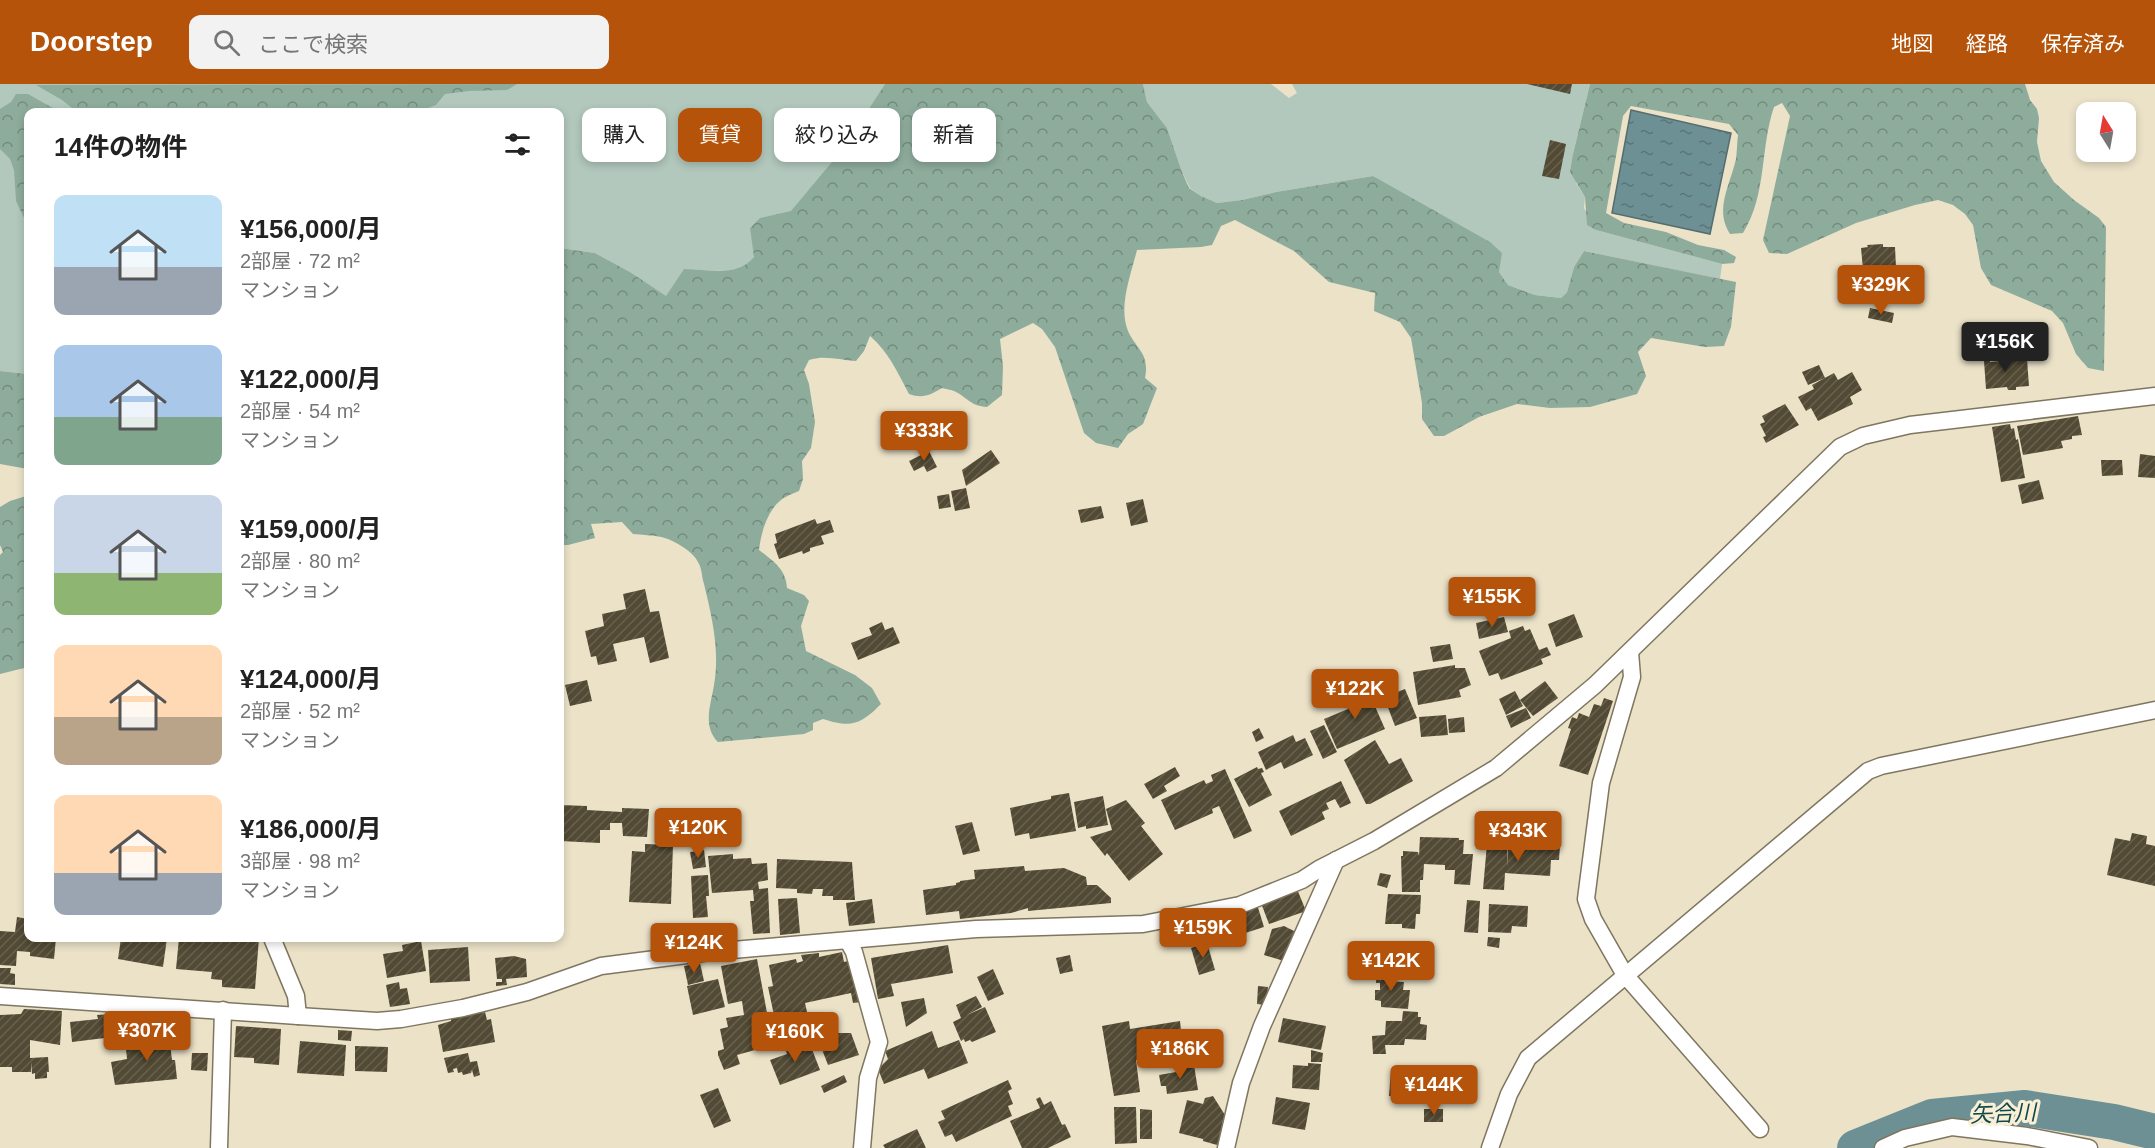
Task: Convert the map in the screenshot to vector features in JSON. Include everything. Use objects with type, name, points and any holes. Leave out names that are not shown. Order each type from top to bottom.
[{"type":"street","points":[[0,996],[377,1021],[425,1016],[527,992],[601,966],[710,952],[976,929],[1143,924],[1240,905],[1302,880],[1335,860],[1374,841],[1496,768],[1595,686],[1840,447],[1863,436],[1910,425],[2155,396]]},
{"type":"street","points":[[1630,652],[1632,677],[1601,783],[1586,899],[1593,919],[1625,975],[1760,1129]]},
{"type":"street","points":[[1490,1148],[1509,1094],[1528,1058],[1868,771],[1881,766],[2155,710]]},
{"type":"street","points":[[1226,1148],[1241,1083],[1262,1026],[1335,860]]},
{"type":"street","points":[[848,941],[857,963],[879,1042],[868,1078],[862,1148]]},
{"type":"street","points":[[274,942],[296,996],[298,1016]]},
{"type":"street","points":[[219,1148],[223,1010]]},
{"type":"street","points":[[1883,1148],[1905,1138],[1952,1127],[2026,1136],[2089,1148]]},
{"type":"green space","points":[[0,84],[885,84],[869,108],[774,108],[774,162],[832,162],[791,212],[760,218],[754,256],[750,263],[734,270],[724,271],[685,269],[666,297],[630,272],[595,253],[564,249],[564,108],[24,108],[24,374],[0,371]]},
{"type":"green space","points":[[517,84],[507,90],[445,94],[436,105],[428,108],[72,108],[36,85]]},
{"type":"green space","points":[[885,84],[1143,84],[1147,102],[1167,128],[1189,188],[1217,203],[1373,176],[1490,242],[1502,253],[1499,272],[1508,285],[1535,295],[1561,298],[1567,292],[1574,267],[1584,251],[1736,282],[1731,327],[1724,346],[1705,347],[1651,338],[1638,352],[1646,376],[1637,394],[1590,407],[1550,408],[1517,404],[1479,417],[1444,436],[1434,436],[1422,419],[1422,403],[1411,338],[1400,322],[1374,311],[1375,293],[1329,282],[1294,251],[1235,220],[1221,226],[1212,245],[1137,250],[1126,291],[1125,322],[1131,337],[1144,357],[1145,378],[1157,388],[1143,424],[1128,434],[1118,448],[1096,443],[1084,433],[1055,347],[1042,329],[1033,323],[1000,339],[1003,366],[1002,395],[987,407],[970,402],[955,391],[942,388],[926,396],[909,394],[887,355],[870,336],[864,351],[856,361],[826,358],[809,360],[804,370],[809,384],[815,422],[811,448],[802,461],[803,479],[799,491],[783,499],[768,516],[759,550],[781,571],[787,588],[804,595],[809,601],[801,626],[806,651],[855,675],[872,688],[881,704],[855,723],[848,724],[823,719],[813,723],[813,730],[804,734],[718,742],[713,736],[709,722],[716,672],[714,634],[701,570],[692,554],[666,538],[633,534],[622,522],[591,524],[595,538],[564,545],[564,249],[595,253],[630,272],[666,296],[684,269],[722,271],[747,264],[754,257],[750,228],[760,218],[791,211],[832,162],[900,162],[900,108],[869,108]]},
{"type":"green space","points":[[1143,84],[1271,84],[1289,98],[1297,93],[1292,84],[1590,84],[1573,154],[1576,183],[1585,197],[1584,208],[1596,230],[1722,264],[1720,279],[1584,251],[1574,267],[1567,292],[1561,298],[1535,295],[1508,285],[1499,272],[1373,176],[1217,203],[1190,188],[1167,128],[1147,102]]},
{"type":"green space","points":[[1590,84],[2025,84],[2039,118],[2037,142],[2041,161],[2054,182],[2099,218],[2106,227],[2104,371],[2088,368],[2076,354],[2063,323],[2052,311],[1991,285],[1981,268],[1973,225],[1965,214],[1953,205],[1938,200],[1915,205],[1856,223],[1787,254],[1769,253],[1763,240],[1790,116],[1782,103],[1774,107],[1760,187],[1751,218],[1743,233],[1730,234],[1723,216],[1725,197],[1736,159],[1738,135],[1729,124],[1631,106],[1623,116],[1606,213],[1624,223],[1666,232],[1698,245],[1724,250],[1736,257],[1734,263],[1722,264],[1596,230],[1587,225],[1585,197],[1570,172]]},
{"type":"green space","points":[[16,94],[28,94],[53,108],[24,108],[24,218],[16,201],[14,170],[10,159],[0,149],[0,109],[11,102]]},
{"type":"green space","points":[[0,371],[24,374],[24,468],[0,464]]},
{"type":"green space","points":[[24,497],[24,668],[0,674],[0,555],[3,552],[0,545],[0,507]]},
{"type":"water","points":[[1631,110],[1731,133],[1710,234],[1612,213]]},
{"type":"building","points":[[1527,84],[1572,84],[1570,94]]},
{"type":"building","points":[[1550,140],[1566,144],[1559,179],[1542,176]]},
{"type":"building","points":[[1883,244],[1883,247],[1895,247],[1896,267],[1863,269],[1861,248],[1868,247],[1867,245]]},
{"type":"building","points":[[1870,308],[1894,313],[1892,323],[1868,318]]},
{"type":"building","points":[[1984,338],[1992,339],[1991,351],[1979,350],[1980,342]]},
{"type":"building","points":[[1978,354],[1990,354],[1990,362],[2027,359],[2029,386],[2016,387],[2016,390],[2008,390],[2007,387],[1986,389],[1984,361],[1978,361]]},
{"type":"building","points":[[1819,365],[1825,378],[1808,385],[1802,372]]},
{"type":"building","points":[[1852,372],[1862,390],[1850,397],[1853,404],[1818,421],[1811,408],[1806,411],[1798,397],[1814,389],[1812,385],[1834,373],[1838,380]]},
{"type":"building","points":[[1785,404],[1799,425],[1766,443],[1763,437],[1766,436],[1760,424],[1765,422],[1762,416]]},
{"type":"building","points":[[2078,416],[2082,435],[2061,441],[2063,448],[2023,455],[2017,426]]},
{"type":"building","points":[[2010,424],[2011,429],[2014,428],[2016,440],[2018,439],[2025,478],[2001,482],[1992,427]]},
{"type":"building","points":[[991,450],[1000,463],[966,486],[962,470]]},
{"type":"building","points":[[929,451],[937,467],[927,472],[924,466],[914,471],[909,461]]},
{"type":"building","points":[[2140,454],[2155,456],[2155,478],[2138,477]]},
{"type":"building","points":[[2101,460],[2122,460],[2123,475],[2102,476]]},
{"type":"building","points":[[2039,480],[2044,499],[2022,504],[2018,485]]},
{"type":"building","points":[[966,488],[970,508],[955,511],[951,491]]},
{"type":"building","points":[[949,494],[951,507],[939,509],[937,496]]},
{"type":"building","points":[[1143,499],[1148,522],[1131,526],[1126,503]]},
{"type":"building","points":[[1101,506],[1104,518],[1081,523],[1078,510]]},
{"type":"building","points":[[815,519],[817,524],[830,520],[834,532],[821,536],[824,544],[810,548],[810,551],[803,554],[802,551],[779,559],[774,544],[777,543],[775,534]]},
{"type":"building","points":[[645,589],[650,612],[659,611],[669,658],[650,663],[644,637],[613,644],[617,661],[598,665],[596,656],[591,657],[585,631],[604,626],[602,614],[626,609],[623,594]]},
{"type":"building","points":[[1574,614],[1583,637],[1556,647],[1548,624]]},
{"type":"building","points":[[1504,617],[1508,632],[1479,639],[1476,623]]},
{"type":"building","points":[[882,622],[885,630],[893,627],[900,643],[858,660],[851,643],[872,635],[869,628]]},
{"type":"building","points":[[1523,626],[1525,631],[1530,629],[1539,650],[1547,647],[1551,655],[1541,659],[1543,664],[1501,680],[1498,673],[1489,676],[1479,651],[1511,638],[1509,631]]},
{"type":"building","points":[[1450,644],[1453,659],[1433,662],[1430,647]]},
{"type":"building","points":[[1455,665],[1455,668],[1465,668],[1471,685],[1459,690],[1461,697],[1418,705],[1413,672]]},
{"type":"building","points":[[587,680],[592,701],[570,706],[565,685]]},
{"type":"building","points":[[1545,681],[1558,698],[1533,716],[1520,700]]},
{"type":"building","points":[[1405,689],[1417,718],[1395,726],[1384,697]]},
{"type":"building","points":[[1362,691],[1370,695],[1385,729],[1337,749],[1324,719],[1348,709],[1343,696]]},
{"type":"building","points":[[1515,691],[1523,706],[1506,715],[1499,699]]},
{"type":"building","points":[[1604,698],[1613,701],[1588,775],[1559,766],[1571,729],[1568,728],[1572,717],[1577,719],[1579,713],[1589,717],[1594,704],[1601,706]]},
{"type":"building","points":[[1526,708],[1531,718],[1511,728],[1506,716]]},
{"type":"building","points":[[1446,715],[1448,735],[1421,737],[1419,717]]},
{"type":"building","points":[[1464,717],[1465,732],[1449,733],[1448,719]]},
{"type":"building","points":[[1324,725],[1337,752],[1323,759],[1310,731]]},
{"type":"building","points":[[1259,728],[1264,738],[1256,742],[1252,732]]},
{"type":"building","points":[[1293,735],[1296,742],[1305,738],[1313,755],[1284,769],[1281,762],[1266,770],[1258,752]]},
{"type":"building","points":[[1375,740],[1389,764],[1401,758],[1413,781],[1366,804],[1344,760]]},
{"type":"building","points":[[1175,767],[1180,776],[1164,786],[1167,791],[1153,799],[1144,784]]},
{"type":"building","points":[[1257,767],[1262,768],[1264,772],[1261,773],[1272,795],[1249,807],[1234,779]]},
{"type":"building","points":[[1225,769],[1252,831],[1234,839],[1219,806],[1212,809],[1213,813],[1175,830],[1161,800],[1204,780],[1206,784],[1213,781],[1211,775]]},
{"type":"building","points":[[1341,781],[1351,803],[1340,808],[1335,799],[1326,803],[1329,809],[1322,812],[1325,819],[1291,836],[1279,811]]},
{"type":"building","points":[[1069,793],[1076,831],[1030,839],[1029,833],[1015,836],[1010,808]]},
{"type":"building","points":[[1103,796],[1108,825],[1078,828],[1074,802]]},
{"type":"building","points":[[1126,800],[1145,823],[1141,826],[1163,854],[1129,881],[1107,853],[1105,856],[1090,837],[1112,830],[1106,809]]},
{"type":"building","points":[[564,805],[587,806],[587,810],[622,812],[622,808],[649,809],[647,837],[623,836],[622,823],[610,823],[610,830],[600,830],[600,843],[564,841]]},
{"type":"building","points":[[972,822],[980,851],[963,855],[955,826]]},
{"type":"building","points":[[2132,833],[2147,836],[2146,844],[2155,846],[2155,886],[2107,875],[2115,838],[2130,841]]},
{"type":"building","points":[[1420,837],[1464,840],[1463,854],[1473,854],[1470,885],[1454,884],[1455,870],[1445,870],[1445,865],[1424,864],[1420,892],[1402,892],[1401,856],[1403,856],[1403,851],[1418,852],[1419,856]]},
{"type":"building","points":[[1530,841],[1560,846],[1559,860],[1551,860],[1550,876],[1505,873],[1504,890],[1483,889],[1487,844],[1507,846],[1507,867],[1508,842],[1530,843]]},
{"type":"building","points":[[645,844],[673,845],[671,904],[629,902],[632,851],[645,852]]},
{"type":"building","points":[[704,850],[706,867],[693,869],[690,852]]},
{"type":"building","points":[[733,854],[733,859],[751,858],[752,864],[767,863],[768,880],[758,882],[759,889],[768,888],[770,933],[753,934],[750,901],[754,901],[753,890],[712,893],[708,856]]},
{"type":"building","points":[[777,859],[852,862],[855,900],[833,900],[833,896],[822,896],[823,889],[813,889],[812,894],[797,893],[797,889],[776,888]]},
{"type":"building","points":[[1024,866],[1025,871],[1064,868],[1086,877],[1087,885],[1097,885],[1111,898],[1111,903],[1028,911],[1028,908],[1011,913],[960,919],[959,911],[926,915],[923,890],[956,885],[960,881],[975,879],[974,870]]},
{"type":"building","points":[[1380,873],[1391,875],[1387,888],[1377,885]]},
{"type":"building","points":[[708,875],[709,896],[706,896],[708,917],[693,918],[691,876]]},
{"type":"building","points":[[1297,889],[1306,911],[1269,924],[1261,903]]},
{"type":"building","points":[[1388,894],[1421,895],[1420,914],[1416,914],[1415,929],[1402,928],[1402,924],[1385,924]]},
{"type":"building","points":[[797,898],[800,933],[780,935],[778,899]]},
{"type":"building","points":[[872,899],[875,923],[849,926],[846,903]]},
{"type":"building","points":[[1467,900],[1480,901],[1478,933],[1464,932]]},
{"type":"building","points":[[1256,901],[1264,927],[1214,943],[1205,917]]},
{"type":"building","points":[[1489,904],[1528,906],[1527,927],[1512,926],[1511,933],[1488,932]]},
{"type":"building","points":[[1200,916],[1205,931],[1201,932],[1202,935],[1188,940],[1182,922]]},
{"type":"building","points":[[17,917],[24,918],[24,942],[56,942],[54,959],[30,956],[30,952],[17,951],[16,966],[0,965],[0,931],[15,932]]},
{"type":"building","points":[[1284,926],[1296,932],[1284,961],[1264,955],[1272,929]]},
{"type":"building","points":[[1488,937],[1500,938],[1499,948],[1487,946]]},
{"type":"building","points":[[120,942],[166,942],[163,967],[118,959]]},
{"type":"building","points":[[179,942],[259,942],[255,989],[222,987],[222,980],[211,979],[212,972],[176,969]]},
{"type":"building","points":[[421,942],[426,971],[387,978],[383,954],[403,951],[402,945]]},
{"type":"building","points":[[1207,943],[1215,970],[1199,975],[1191,948]]},
{"type":"building","points":[[948,945],[953,973],[891,984],[894,996],[878,999],[871,958]]},
{"type":"building","points":[[468,947],[470,981],[430,983],[428,950]]},
{"type":"building","points":[[842,952],[844,962],[852,960],[861,1002],[853,1003],[851,993],[805,1003],[809,1021],[786,1026],[787,1032],[778,1034],[768,987],[773,986],[769,965],[796,959],[797,963],[803,961],[801,955],[819,953],[819,957]]},
{"type":"building","points":[[1070,955],[1073,971],[1060,974],[1056,958]]},
{"type":"building","points":[[514,956],[526,959],[527,977],[506,979],[507,985],[496,986],[496,982],[502,982],[502,979],[497,979],[495,958]]},
{"type":"building","points":[[757,959],[773,1045],[737,1055],[740,1064],[724,1070],[718,1055],[718,1051],[724,1049],[720,1029],[728,1027],[726,1018],[744,1015],[742,1001],[728,1004],[721,966]]},
{"type":"building","points":[[700,963],[704,981],[688,985],[684,966]]},
{"type":"building","points":[[0,968],[11,968],[10,973],[15,974],[15,985],[0,984]]},
{"type":"building","points":[[993,969],[1004,994],[988,1001],[977,977]]},
{"type":"building","points":[[1377,969],[1387,970],[1386,981],[1404,982],[1403,990],[1410,990],[1408,1009],[1381,1007],[1381,1001],[1375,1000],[1375,990],[1380,990],[1380,983],[1376,983]]},
{"type":"building","points":[[718,979],[725,1007],[693,1015],[687,986]]},
{"type":"building","points":[[399,982],[400,989],[407,988],[410,1004],[390,1007],[386,985]]},
{"type":"building","points":[[1258,986],[1268,987],[1266,1005],[1257,1004]]},
{"type":"building","points":[[976,996],[982,1007],[967,1015],[985,1007],[996,1032],[972,1042],[970,1040],[965,1042],[964,1039],[961,1041],[953,1022],[961,1018],[956,1005]]},
{"type":"building","points":[[924,998],[927,1013],[906,1027],[901,1002]]},
{"type":"building","points":[[24,1009],[62,1011],[60,1045],[30,1040],[30,1058],[48,1057],[47,1078],[35,1079],[31,1062],[31,1072],[12,1072],[12,1067],[0,1067],[0,1015],[21,1014]]},
{"type":"building","points":[[1403,1011],[1418,1012],[1418,1017],[1421,1017],[1420,1024],[1427,1025],[1426,1040],[1405,1039],[1404,1045],[1385,1045],[1386,1054],[1373,1054],[1372,1036],[1385,1035],[1386,1021],[1402,1021]]},
{"type":"building","points":[[485,1012],[487,1020],[491,1019],[495,1042],[443,1052],[438,1025],[451,1021],[451,1019]]},
{"type":"building","points":[[111,1014],[113,1037],[72,1042],[70,1022],[98,1019],[97,1015]]},
{"type":"building","points":[[1283,1018],[1326,1026],[1321,1050],[1278,1042]]},
{"type":"building","points":[[1129,1021],[1130,1029],[1180,1021],[1182,1039],[1175,1040],[1177,1053],[1136,1060],[1140,1092],[1114,1096],[1102,1026]]},
{"type":"building","points":[[236,1026],[281,1029],[279,1065],[254,1063],[254,1058],[234,1057]]},
{"type":"building","points":[[168,1027],[177,1079],[115,1085],[111,1062],[127,1059],[126,1049],[151,1045],[149,1031]]},
{"type":"building","points":[[338,1030],[352,1031],[351,1041],[338,1040]]},
{"type":"building","points":[[932,1031],[938,1048],[959,1040],[968,1063],[928,1079],[924,1069],[884,1084],[878,1069],[888,1059],[885,1051]]},
{"type":"building","points":[[834,1033],[851,1033],[859,1055],[828,1065],[818,1039]]},
{"type":"building","points":[[808,1039],[820,1070],[780,1085],[770,1060],[787,1054],[785,1049]]},
{"type":"building","points":[[300,1041],[346,1045],[344,1076],[297,1073]]},
{"type":"building","points":[[355,1046],[388,1047],[387,1072],[355,1071]]},
{"type":"building","points":[[1311,1050],[1323,1053],[1322,1062],[1311,1062]]},
{"type":"building","points":[[192,1053],[208,1053],[207,1071],[191,1070]]},
{"type":"building","points":[[468,1053],[470,1062],[477,1061],[480,1075],[474,1077],[472,1070],[471,1073],[463,1075],[462,1072],[458,1073],[457,1068],[453,1069],[454,1072],[448,1073],[444,1058]]},
{"type":"building","points":[[1308,1063],[1321,1064],[1319,1090],[1292,1088],[1293,1065],[1308,1066]]},
{"type":"building","points":[[1194,1065],[1198,1090],[1167,1094],[1166,1086],[1161,1086],[1159,1075],[1176,1072],[1175,1068]]},
{"type":"building","points":[[1391,1071],[1422,1072],[1420,1099],[1389,1096]]},
{"type":"building","points":[[844,1075],[847,1082],[824,1093],[821,1086]]},
{"type":"building","points":[[1008,1080],[1012,1089],[1008,1091],[1013,1104],[1008,1106],[1012,1116],[956,1142],[952,1134],[945,1137],[938,1122],[945,1119],[941,1111]]},
{"type":"building","points":[[718,1088],[731,1121],[714,1128],[700,1095]]},
{"type":"building","points":[[1213,1096],[1230,1123],[1224,1147],[1179,1133],[1187,1100],[1203,1104],[1205,1098]]},
{"type":"building","points":[[1040,1097],[1044,1105],[1051,1101],[1062,1125],[1065,1124],[1071,1137],[1048,1148],[1022,1148],[1010,1121],[1040,1108],[1036,1099]]},
{"type":"building","points":[[1276,1097],[1310,1103],[1305,1130],[1272,1124]]},
{"type":"building","points":[[1114,1107],[1136,1107],[1137,1143],[1115,1144]]},
{"type":"building","points":[[1140,1109],[1152,1110],[1152,1139],[1140,1139]]},
{"type":"building","points":[[1424,1109],[1443,1109],[1443,1122],[1424,1122]]},
{"type":"building","points":[[917,1129],[926,1148],[885,1148],[883,1145]]},
{"type":"waterway","name":"矢合川","points":[[1855,1148],[1932,1117],[2025,1108],[2114,1122],[2155,1132]]}]
